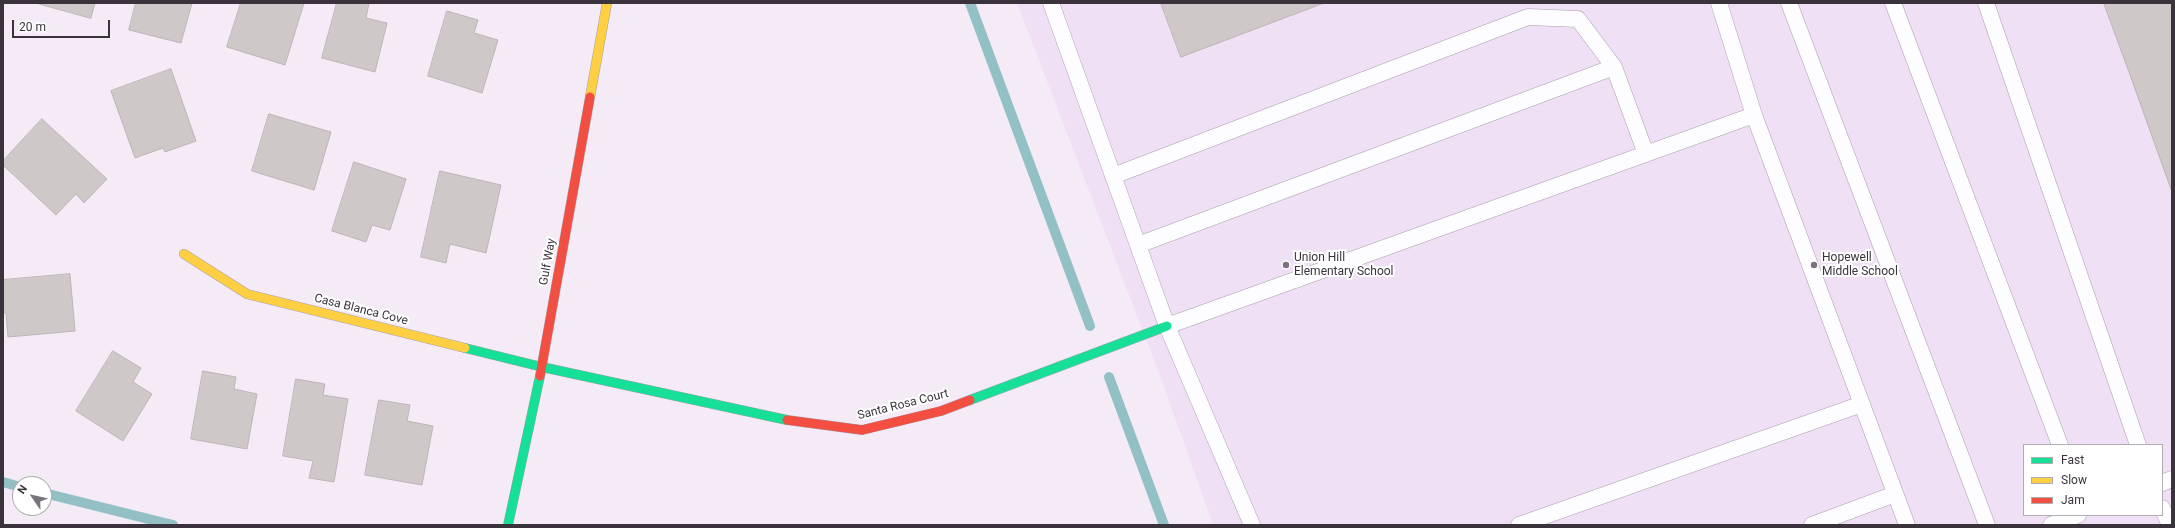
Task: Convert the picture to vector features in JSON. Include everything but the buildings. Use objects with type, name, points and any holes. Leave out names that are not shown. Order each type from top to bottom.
[{"type":"street","name":"Gulf Way","points":[[508,525],[542,367],[607,3]]},
{"type":"street","name":"Casa Blanca Cove","points":[[184,254],[246,294],[542,367]]},
{"type":"street","name":"Santa Rosa Court","points":[[542,367],[800,423],[862,430],[941,411],[1167,326]]},
{"type":"lane","points":[[1051,3],[1167,326],[1252,525]]},
{"type":"lane","points":[[1719,3],[1754,115],[1907,525]]},
{"type":"lane","points":[[1789,3],[1986,525]]},
{"type":"lane","points":[[1894,3],[2060,444]]},
{"type":"lane","points":[[1986,3],[2138,444]]},
{"type":"lane","points":[[1113,176],[1528,17],[1578,19],[1614,67],[1646,154]]},
{"type":"lane","points":[[1138,245],[1614,67]]},
{"type":"lane","points":[[1167,326],[1754,115]]},
{"type":"lane","points":[[1520,525],[1862,404]]},
{"type":"lane","points":[[1812,525],[1895,494]]},
{"type":"lane","points":[[2163,510],[2170,525]]},
{"type":"lane","points":[[2051,525],[2075,516]]},
{"type":"shaded area","name":"Hopewell Middle School","points":[[1017,3],[2172,3],[2172,525],[1213,525],[1162,381]]},
{"type":"waterway","points":[[970,3],[1090,326]]},
{"type":"waterway","points":[[1109,377],[1164,525]]},
{"type":"waterway","points":[[3,482],[12,485]]},
{"type":"waterway","points":[[52,495],[173,525]]},
{"type":"traffic: fast","points":[[970,400],[1167,326]]},
{"type":"traffic: fast","points":[[465,348],[542,367],[787,420]]},
{"type":"traffic: fast","points":[[508,525],[540,376]]},
{"type":"traffic: slow","points":[[590,97],[607,3]]},
{"type":"traffic: slow","points":[[184,254],[247,294],[465,348]]},
{"type":"traffic: jam","points":[[540,376],[590,97]]},
{"type":"traffic: jam","points":[[787,420],[862,430],[941,411],[970,400]]},
{"type":"place","name":"Union Hill Elementary School","points":[[1286,265]]},
{"type":"place","name":"Hopewell Middle School","points":[[1814,265]]}]
